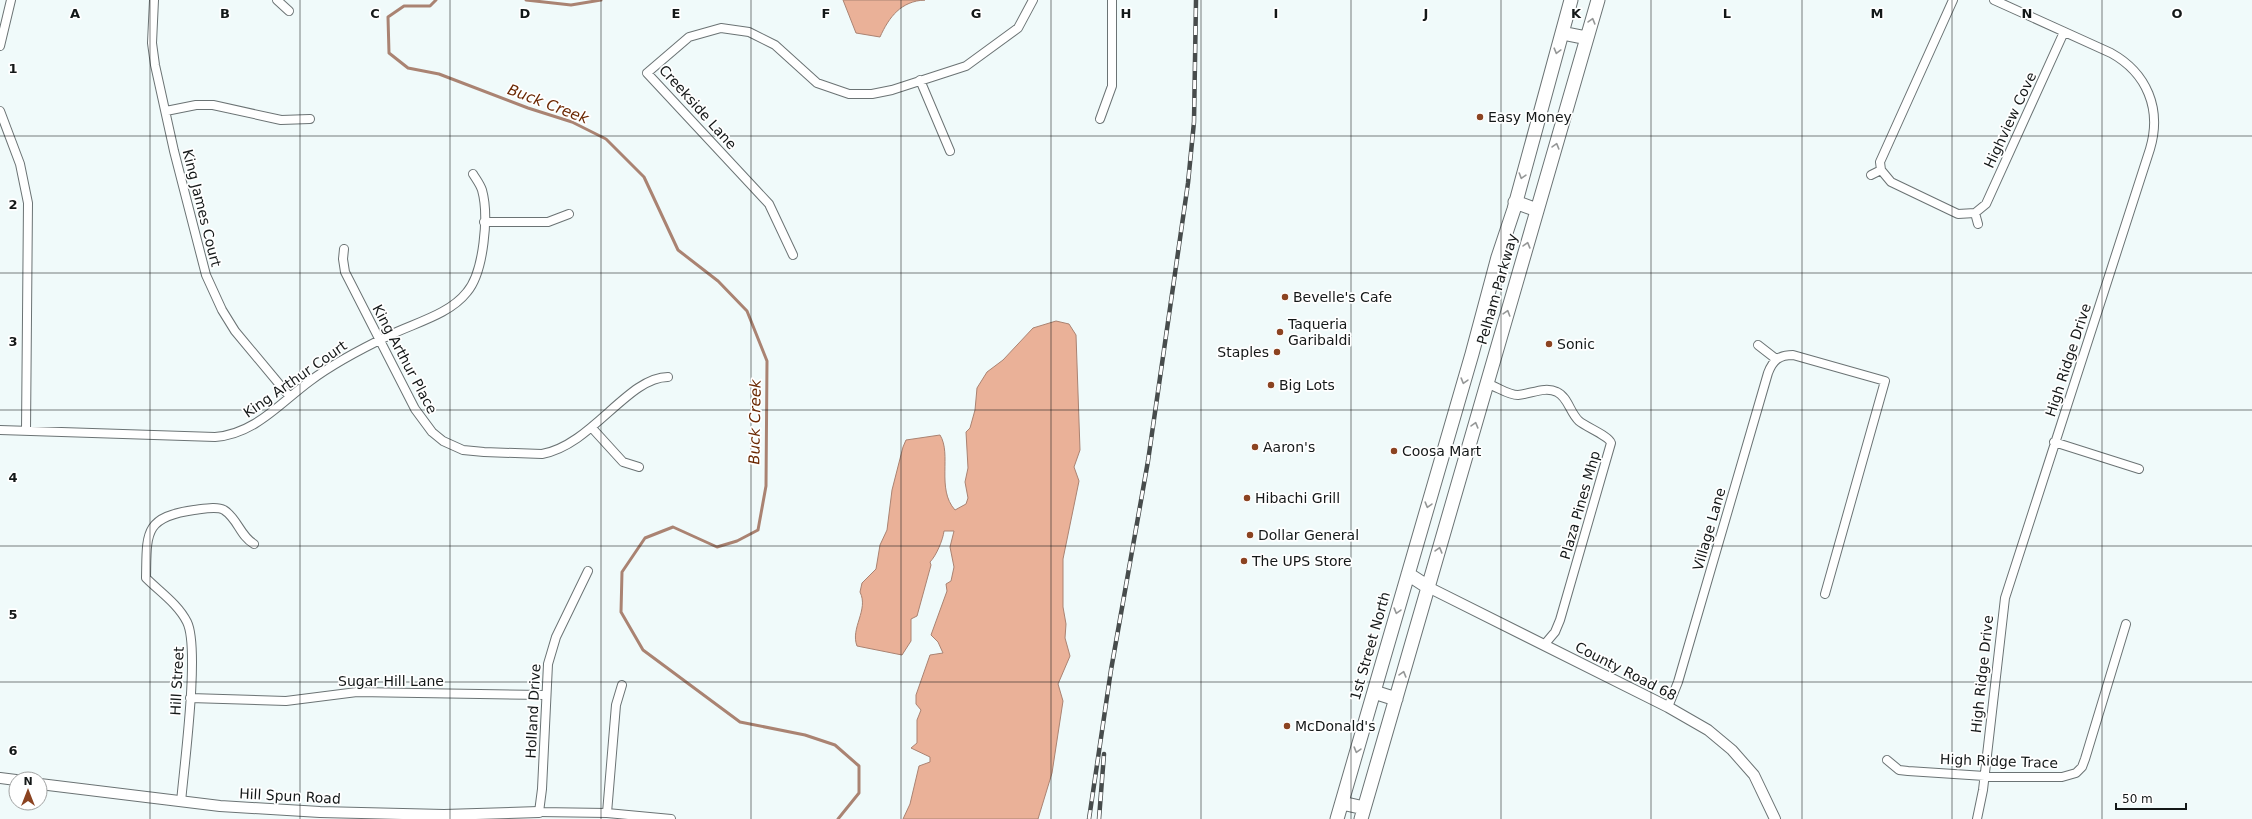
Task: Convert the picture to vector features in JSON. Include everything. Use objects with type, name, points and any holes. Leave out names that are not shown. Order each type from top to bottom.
[{"type":"main road","name":"Pelham Parkway","points":[[1408,574],[1515,202],[1571,0]]},
{"type":"main road","name":"Pelham Parkway","points":[[1428,587],[1598,0]]},
{"type":"main road","points":[[1562,33],[1587,38]]},
{"type":"main road","points":[[1515,202],[1537,210]]},
{"type":"main road","points":[[1474,343],[1497,347]]},
{"type":"main road","points":[[1342,803],[1363,814],[1428,587],[1408,574]]},
{"type":"main road","name":"1st Street North","points":[[1337,819],[1408,574]]},
{"type":"main road","points":[[1374,692],[1396,699]]},
{"type":"street","points":[[0,46],[11,0]]},
{"type":"street","name":"King James Court","points":[[154,0],[152,43],[166,111],[201,260],[211,289],[235,331],[290,397]]},
{"type":"street","points":[[277,0],[289,11]]},
{"type":"street","name":"Creekside Lane","points":[[793,255],[769,204],[647,73],[689,37],[721,28],[749,32],[775,45],[817,83],[849,94],[879,93],[966,66],[1018,28],[1033,0]]},
{"type":"street","points":[[1100,119],[1112,86],[1112,0]]},
{"type":"street","points":[[1953,0],[1883,152],[1880,162],[1881,170],[1890,182],[1952,210],[1967,215],[1975,214],[1978,224]]},
{"type":"street","name":"High Ridge Drive","points":[[1977,819],[1984,776],[2005,598],[2151,144],[2154,121],[2149,94],[2143,81],[2134,70],[2111,53],[1994,0]]},
{"type":"street","name":"Highview Cove","points":[[1975,214],[1986,204],[2064,32]]},
{"type":"street","points":[[920,80],[950,152]]},
{"type":"street","points":[[166,111],[196,105],[213,104],[281,120],[310,119]]},
{"type":"street","points":[[0,111],[20,164],[28,203],[26,431]]},
{"type":"street","points":[[1871,174],[1881,170]]},
{"type":"street","name":"King Arthur Court","points":[[0,430],[220,436],[252,426],[264,419],[290,397],[328,369],[379,340],[454,305],[468,292],[481,263],[484,222],[482,189],[472,174]]},
{"type":"street","points":[[484,222],[546,222],[569,214]]},
{"type":"street","name":"King Arthur Place","points":[[344,249],[343,259],[345,272],[421,419],[439,439],[453,446],[472,451],[542,454],[564,447],[592,428],[650,380],[668,377]]},
{"type":"street","points":[[1758,345],[1776,359],[1784,355],[1793,355],[1885,381],[1824,594]]},
{"type":"street","name":"Village Lane","points":[[1668,708],[1678,682],[1768,372],[1776,359]]},
{"type":"street","name":"Plaza Pines Mhp","points":[[1487,384],[1516,395],[1539,390],[1557,392],[1563,396],[1572,414],[1578,420],[1610,440],[1611,444],[1560,620],[1555,632],[1544,645]]},
{"type":"street","points":[[592,428],[623,462],[639,467]]},
{"type":"street","points":[[2054,442],[2139,469]]},
{"type":"street","name":"Hill Street","points":[[181,802],[190,698],[192,648],[188,624],[182,612],[146,578],[147,543],[149,532],[158,520],[176,513],[222,509],[236,521],[244,538],[254,544]]},
{"type":"street","name":"Holland Drive","points":[[539,812],[542,789],[545,695],[549,655],[556,636],[588,571]]},
{"type":"street","name":"County Road 68","points":[[1428,587],[1668,708],[1708,730],[1732,750],[1761,787],[1775,819]]},
{"type":"street","name":"High Ridge Trace","points":[[1887,760],[1899,770],[1908,772],[1984,776],[2070,776],[2082,767],[2126,624]]},
{"type":"street","points":[[607,813],[616,705],[622,685]]},
{"type":"street","name":"Sugar Hill Lane","points":[[190,698],[286,701],[357,692],[545,695]]},
{"type":"street","name":"Hill Spun Road","points":[[48,785],[181,802],[319,815],[444,815],[539,812]]},
{"type":"street","points":[[539,812],[607,813],[671,819]]},
{"type":"shaded area","points":[[843,0],[925,0],[909,3],[897,11],[887,23],[880,37],[856,33]]},
{"type":"shaded area","points":[[1056,321],[1069,324],[1076,335],[1080,450],[1074,467],[1079,481],[1063,559],[1063,607],[1066,624],[1065,638],[1070,656],[1058,684],[1063,701],[1052,773],[1038,819],[903,819],[910,804],[919,766],[930,762],[930,757],[911,748],[917,743],[917,720],[921,710],[916,704],[916,695],[930,655],[943,653],[938,642],[931,635],[947,591],[946,584],[951,581],[954,567],[950,547],[954,531],[944,531],[939,548],[930,562],[931,565],[917,616],[911,619],[911,641],[902,655],[857,646],[855,639],[862,606],[860,592],[862,583],[876,569],[880,545],[887,530],[892,490],[903,447],[906,440],[940,435],[945,452],[945,482],[949,502],[955,510],[966,504],[968,498],[965,482],[968,468],[966,432],[970,428],[975,410],[977,388],[987,372],[1003,360],[1033,328]]},
{"type":"waterway","name":"Buck Creek","points":[[436,0],[430,6],[404,6],[388,17],[389,53],[408,68],[439,74],[528,108],[572,122],[606,139],[644,177],[678,250],[718,281],[747,311],[767,361],[766,486],[758,530],[737,541],[717,547],[673,527],[645,538],[622,572],[621,612],[643,650],[740,722],[805,735],[835,745],[859,766],[859,793],[838,819]]},
{"type":"waterway","name":"Buck Creek","points":[[526,0],[571,5],[601,0]]},
{"type":"railway","points":[[1089,819],[1111,670],[1148,461],[1188,183],[1194,122],[1196,0]]},
{"type":"railway","points":[[1099,819],[1104,754]]},
{"type":"place","name":"Easy Money","points":[[1480,117]]},
{"type":"place","name":"Bevelle's Cafe","points":[[1285,297]]},
{"type":"place","name":"Taqueria Garibaldi","points":[[1280,332]]},
{"type":"place","name":"Sonic","points":[[1549,344]]},
{"type":"place","name":"Staples","points":[[1277,352]]},
{"type":"place","name":"Big Lots","points":[[1271,385]]},
{"type":"place","name":"Aaron's","points":[[1255,447]]},
{"type":"place","name":"Coosa Mart","points":[[1394,451]]},
{"type":"place","name":"Hibachi Grill","points":[[1247,498]]},
{"type":"place","name":"Dollar General","points":[[1250,535]]},
{"type":"place","name":"The UPS Store","points":[[1244,561]]},
{"type":"place","name":"McDonald's","points":[[1287,726]]}]
